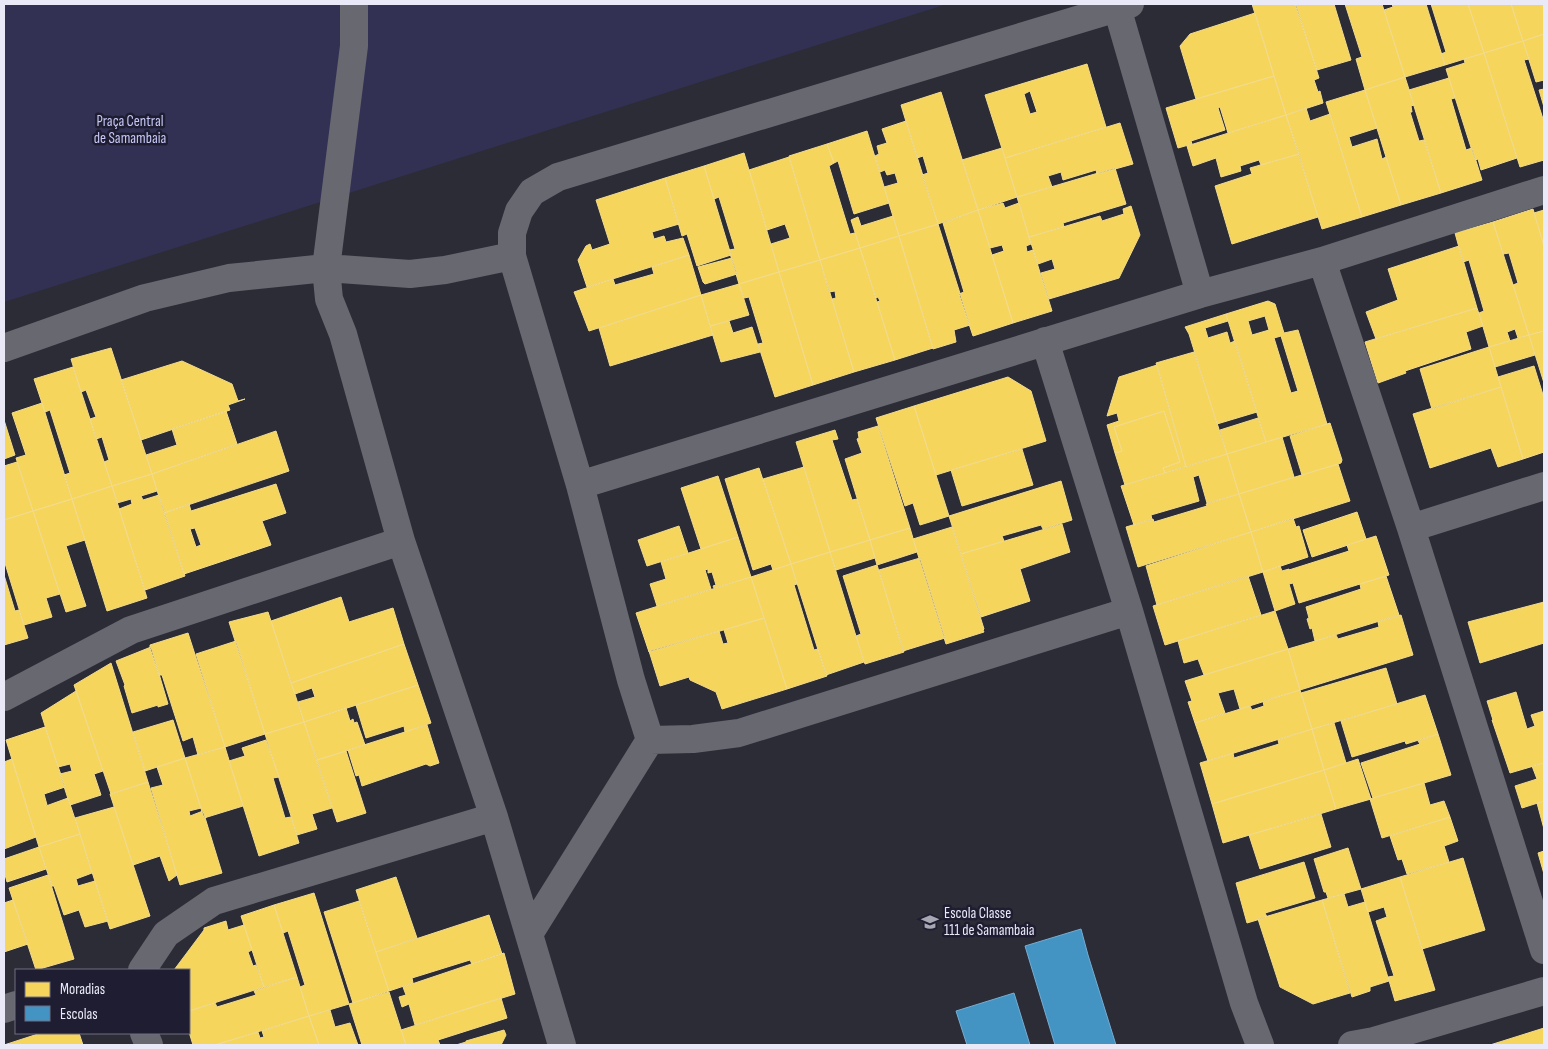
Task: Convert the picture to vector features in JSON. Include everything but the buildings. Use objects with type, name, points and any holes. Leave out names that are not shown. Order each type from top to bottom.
[{"type":"street","points":[[354,4],[354,46],[326,268],[329,298],[343,334],[402,541],[494,817],[562,1045]]},
{"type":"street","points":[[529,934],[650,740],[631,680],[580,485],[512,256],[512,233],[519,211],[532,192],[558,176],[1121,5],[1200,294]]},
{"type":"street","points":[[580,485],[1200,294],[1322,261],[1544,190]]},
{"type":"street","points":[[4,348],[146,298],[229,278],[326,268],[410,274],[445,270],[512,256]]},
{"type":"street","points":[[1322,261],[1411,528],[1544,950]]},
{"type":"street","points":[[1045,341],[1129,611],[1244,1002],[1260,1045]]},
{"type":"street","points":[[1411,528],[1544,486]]},
{"type":"street","points":[[4,697],[131,630],[402,541]]},
{"type":"street","points":[[650,740],[693,739],[739,733],[1129,611]]},
{"type":"street","points":[[143,969],[166,934],[214,901],[494,817]]},
{"type":"street","points":[[1352,1045],[1544,990]]},
{"type":"green space","name":"Praça Central de Samambaia","points":[[4,4],[947,4],[4,302]]},
{"type":"place","name":"Escola Classe 111 de Samambaia","points":[[930,922]]}]
